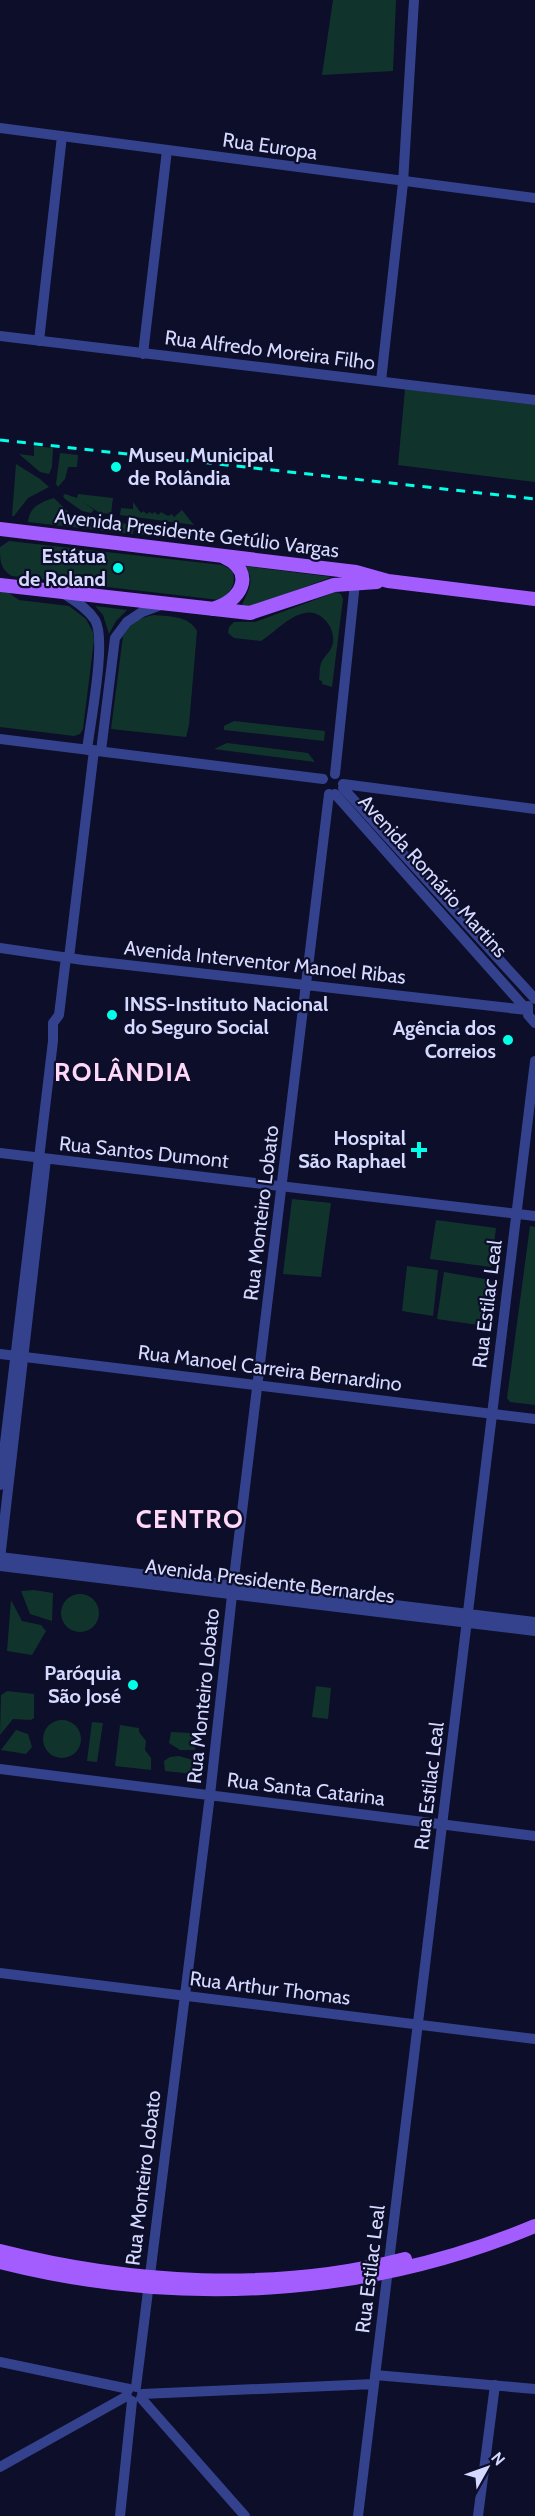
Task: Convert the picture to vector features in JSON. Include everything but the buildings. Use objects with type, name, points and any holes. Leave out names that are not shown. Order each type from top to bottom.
[{"type":"main road","name":"Avenida Presidente Getúlio Vargas","points":[[0,528],[356,572],[388,581],[535,599]]},
{"type":"main road","points":[[0,537],[16,530]]},
{"type":"main road","points":[[207,610],[230,602],[238,594],[242,584],[242,576],[238,567],[232,560],[218,554]]},
{"type":"main road","points":[[0,576],[4,580],[40,590]]},
{"type":"main road","name":"Avenida Presidente Getúlio Vargas","points":[[0,585],[161,605],[250,613],[320,588],[388,581]]},
{"type":"main road","points":[[473,2245],[535,2217]]},
{"type":"main road","points":[[0,2262],[149,2283],[237,2285],[388,2268],[535,2226]]},
{"type":"main road","points":[[0,2251],[53,2270]]},
{"type":"street","points":[[381,381],[403,183],[414,0]]},
{"type":"street","name":"Rua Europa","points":[[0,128],[403,183],[535,198]]},
{"type":"street","points":[[39,341],[62,136]]},
{"type":"street","points":[[143,354],[167,150]]},
{"type":"street","name":"Rua Alfredo Moreira Filho","points":[[0,336],[535,400]]},
{"type":"street","points":[[0,739],[323,779],[330,774],[335,774],[356,583]]},
{"type":"street","points":[[63,593],[82,606],[96,622],[101,641],[94,750],[68,958],[59,1015],[53,1023],[42,1158],[0,1558],[103,1574]]},
{"type":"street","points":[[94,750],[115,638],[127,622],[142,612],[161,605]]},
{"type":"street","name":"Avenida Romário Martins","points":[[335,774],[339,776],[338,790],[418,878],[535,999]]},
{"type":"street","points":[[323,779],[323,788],[535,809]]},
{"type":"street","name":"Rua Monteiro Lobato","points":[[120,2516],[183,1995],[210,1795],[232,1591],[306,983],[338,790]]},
{"type":"street","name":"Avenida Romário Martins","points":[[418,878],[527,1010],[535,1023]]},
{"type":"street","name":"Avenida Interventor Manoel Ribas","points":[[0,948],[68,958],[306,983],[527,1010]]},
{"type":"street","points":[[527,1010],[535,999]]},
{"type":"street","name":"Rua Estilac Leal","points":[[358,2516],[535,1061]]},
{"type":"street","name":"Rua Santos Dumont","points":[[0,1153],[535,1216]]},
{"type":"street","name":"Rua Manoel Carreira Bernardino","points":[[0,1354],[535,1419]]},
{"type":"street","points":[[0,1485],[20,1356]]},
{"type":"street","name":"Avenida Presidente Bernardes","points":[[0,1566],[103,1574],[468,1618],[535,1622]]},
{"type":"street","name":"Avenida Presidente Bernardes","points":[[468,1618],[535,1631]]},
{"type":"street","name":"Rua Santa Catarina","points":[[0,1769],[535,1836]]},
{"type":"street","name":"Rua Arthur Thomas","points":[[0,1973],[535,2039]]},
{"type":"street","points":[[0,2362],[135,2394],[374,2380],[535,2389]]},
{"type":"street","points":[[478,2516],[495,2385]]},
{"type":"street","points":[[0,2467],[135,2394]]},
{"type":"street","points":[[135,2394],[245,2516]]},
{"type":"green space","points":[[333,0],[396,0],[393,71],[322,75]]},
{"type":"green space","points":[[405,389],[535,405],[535,482],[398,465]]},
{"type":"green space","points":[[34,446],[53,448],[52,467],[49,474],[40,472],[19,454],[34,456]]},
{"type":"green space","points":[[60,453],[78,455],[77,467],[68,467],[65,479],[58,487],[56,484]]},
{"type":"green space","points":[[16,464],[49,487],[28,498],[12,516]]},
{"type":"green space","points":[[65,494],[77,498],[78,494],[113,498],[111,514],[100,513],[81,501],[94,510],[91,513],[82,511],[65,499],[63,496]]},
{"type":"green space","points":[[54,498],[72,516],[134,525],[133,534],[28,522],[33,509],[40,503]]},
{"type":"green space","points":[[133,502],[141,513],[144,511],[146,514],[155,512],[158,515],[161,512],[168,516],[172,514],[174,517],[182,510],[194,525],[120,515],[121,508],[133,509]]},
{"type":"green space","points":[[139,526],[166,529],[182,539],[138,534]]},
{"type":"green space","points":[[9,541],[222,565],[232,570],[233,584],[230,591],[220,600],[12,576],[3,567],[0,556],[0,547]]},
{"type":"green space","points":[[245,566],[332,577],[247,608],[242,605],[250,581]]},
{"type":"green space","points":[[0,592],[9,593],[19,600],[69,606],[86,619],[93,632],[94,640],[83,729],[80,734],[74,736],[0,727]]},
{"type":"green space","points":[[336,592],[341,594],[343,599],[332,687],[322,684],[319,680],[321,663],[330,650],[333,639],[327,622],[317,614],[300,614],[261,641],[234,638],[228,633],[229,627],[234,622],[255,622]]},
{"type":"green space","points":[[95,606],[127,610],[116,621],[109,634],[103,615]]},
{"type":"green space","points":[[154,615],[184,619],[197,631],[186,737],[111,729],[123,636],[136,622]]},
{"type":"green space","points":[[234,721],[325,731],[324,741],[224,730],[224,726]]},
{"type":"green space","points":[[227,743],[308,753],[315,762],[214,749]]},
{"type":"green space","points":[[292,1199],[331,1203],[321,1277],[283,1274]]},
{"type":"green space","points":[[436,1220],[496,1228],[491,1267],[430,1259]]},
{"type":"green space","points":[[530,1226],[535,1227],[535,1405],[510,1402],[507,1398]]},
{"type":"green space","points":[[407,1266],[438,1270],[433,1316],[402,1311]]},
{"type":"green space","points":[[444,1272],[491,1280],[485,1326],[437,1319]]},
{"type":"green space","points":[[34,1590],[53,1593],[52,1621],[30,1614],[21,1591]]},
{"type":"green space","points":[[80,1594],[93,1600],[99,1613],[93,1626],[80,1632],[67,1626],[61,1613],[67,1600]]},
{"type":"green space","points":[[11,1600],[22,1621],[41,1625],[46,1631],[32,1655],[7,1651]]},
{"type":"green space","points":[[316,1686],[331,1688],[328,1719],[312,1717]]},
{"type":"green space","points":[[7,1691],[34,1694],[34,1718],[31,1720],[13,1719],[0,1735],[1,1695]]},
{"type":"green space","points":[[62,1720],[69,1721],[75,1726],[80,1732],[80,1746],[75,1752],[69,1757],[62,1758],[55,1757],[49,1752],[44,1746],[43,1739],[44,1732],[49,1726],[55,1721]]},
{"type":"green space","points":[[92,1722],[103,1723],[97,1762],[87,1761]]},
{"type":"green space","points":[[120,1725],[139,1728],[139,1732],[146,1741],[145,1750],[151,1758],[151,1770],[115,1766]]},
{"type":"green space","points":[[199,1729],[195,1750],[180,1750],[169,1743],[171,1732],[191,1733]]},
{"type":"green space","points":[[16,1730],[28,1734],[32,1747],[26,1754],[1,1750]]},
{"type":"green space","points":[[179,1756],[196,1761],[194,1774],[165,1771],[164,1761],[170,1757]]},
{"type":"railway","points":[[0,440],[535,499]]},
{"type":"place","name":"Museu Municipal de Rolândia","points":[[116,467]]},
{"type":"place","name":"Estátua de Roland","points":[[118,568]]},
{"type":"place","name":"INSS-Instituto Nacional do Seguro Social","points":[[112,1015]]},
{"type":"place","name":"Agência dos Correios","points":[[508,1040]]},
{"type":"place","name":"Hospital São Raphael","points":[[419,1150]]},
{"type":"place","name":"Paróquia São José","points":[[133,1685]]},
{"type":"district","name":"ROLÂNDIA","points":[[123,1072]]},
{"type":"district","name":"CENTRO","points":[[190,1519]]}]
